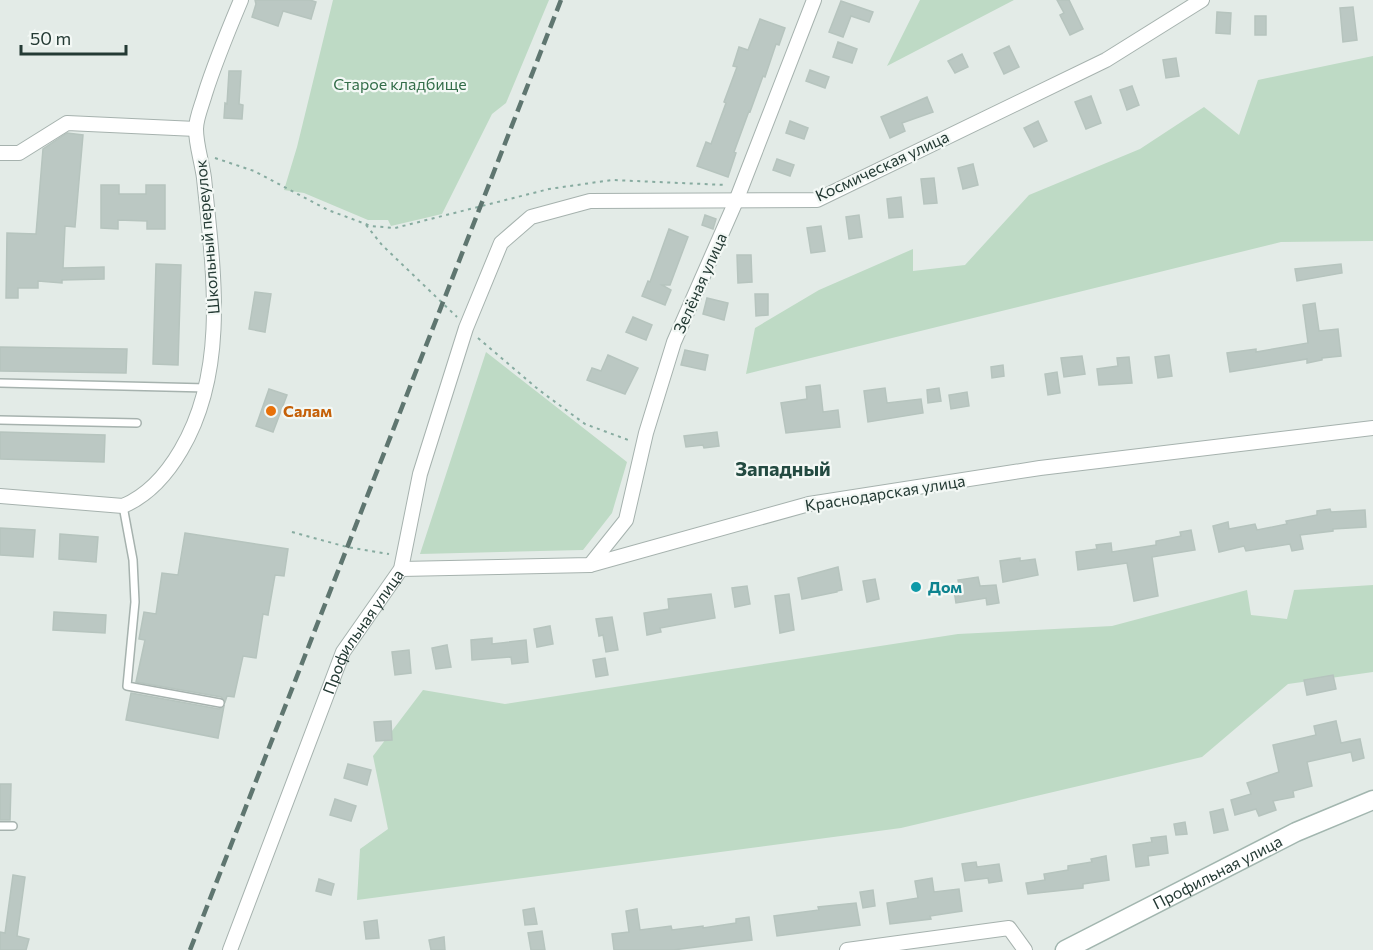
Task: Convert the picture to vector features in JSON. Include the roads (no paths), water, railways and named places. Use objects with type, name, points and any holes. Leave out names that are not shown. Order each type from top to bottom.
[{"type":"main road","name":"Профильная улица","points":[[1065,950],[1296,832],[1373,800]]},
{"type":"street","name":"Школьный переулок","points":[[123,506],[139,499],[169,471],[192,432],[207,388],[214,316],[211,249],[196,129],[215,63],[241,0]]},
{"type":"street","name":"Зелёная улица","points":[[590,564],[626,520],[643,445],[674,342],[736,201],[814,0]]},
{"type":"street","name":"Космическая улица","points":[[531,217],[590,201],[817,200],[1106,60],[1202,0]]},
{"type":"street","points":[[0,153],[19,153],[67,123],[196,129]]},
{"type":"street","name":"Профильная улица","points":[[230,950],[343,652],[402,563],[420,474],[466,328],[501,243],[531,217]]},
{"type":"street","name":"Краснодарская улица","points":[[402,563],[590,564],[809,504],[1040,468],[1373,428]]},
{"type":"street","points":[[0,496],[123,506]]},
{"type":"street","points":[[848,950],[1010,928],[1026,950]]},
{"type":"lane","points":[[0,383],[207,388]]},
{"type":"lane","points":[[0,420],[137,423]]},
{"type":"lane","points":[[123,506],[133,560],[135,602],[127,686],[220,703]]},
{"type":"lane","points":[[0,826],[13,826]]},
{"type":"railway","points":[[190,950],[561,0]]},
{"type":"place","name":"Салам","points":[[271,411]]},
{"type":"place","name":"Дом","points":[[916,587]]},
{"type":"district","name":"Западный","points":[[783,469]]},
{"type":"park label","name":"Старое кладбище","points":[[400,84]]}]
